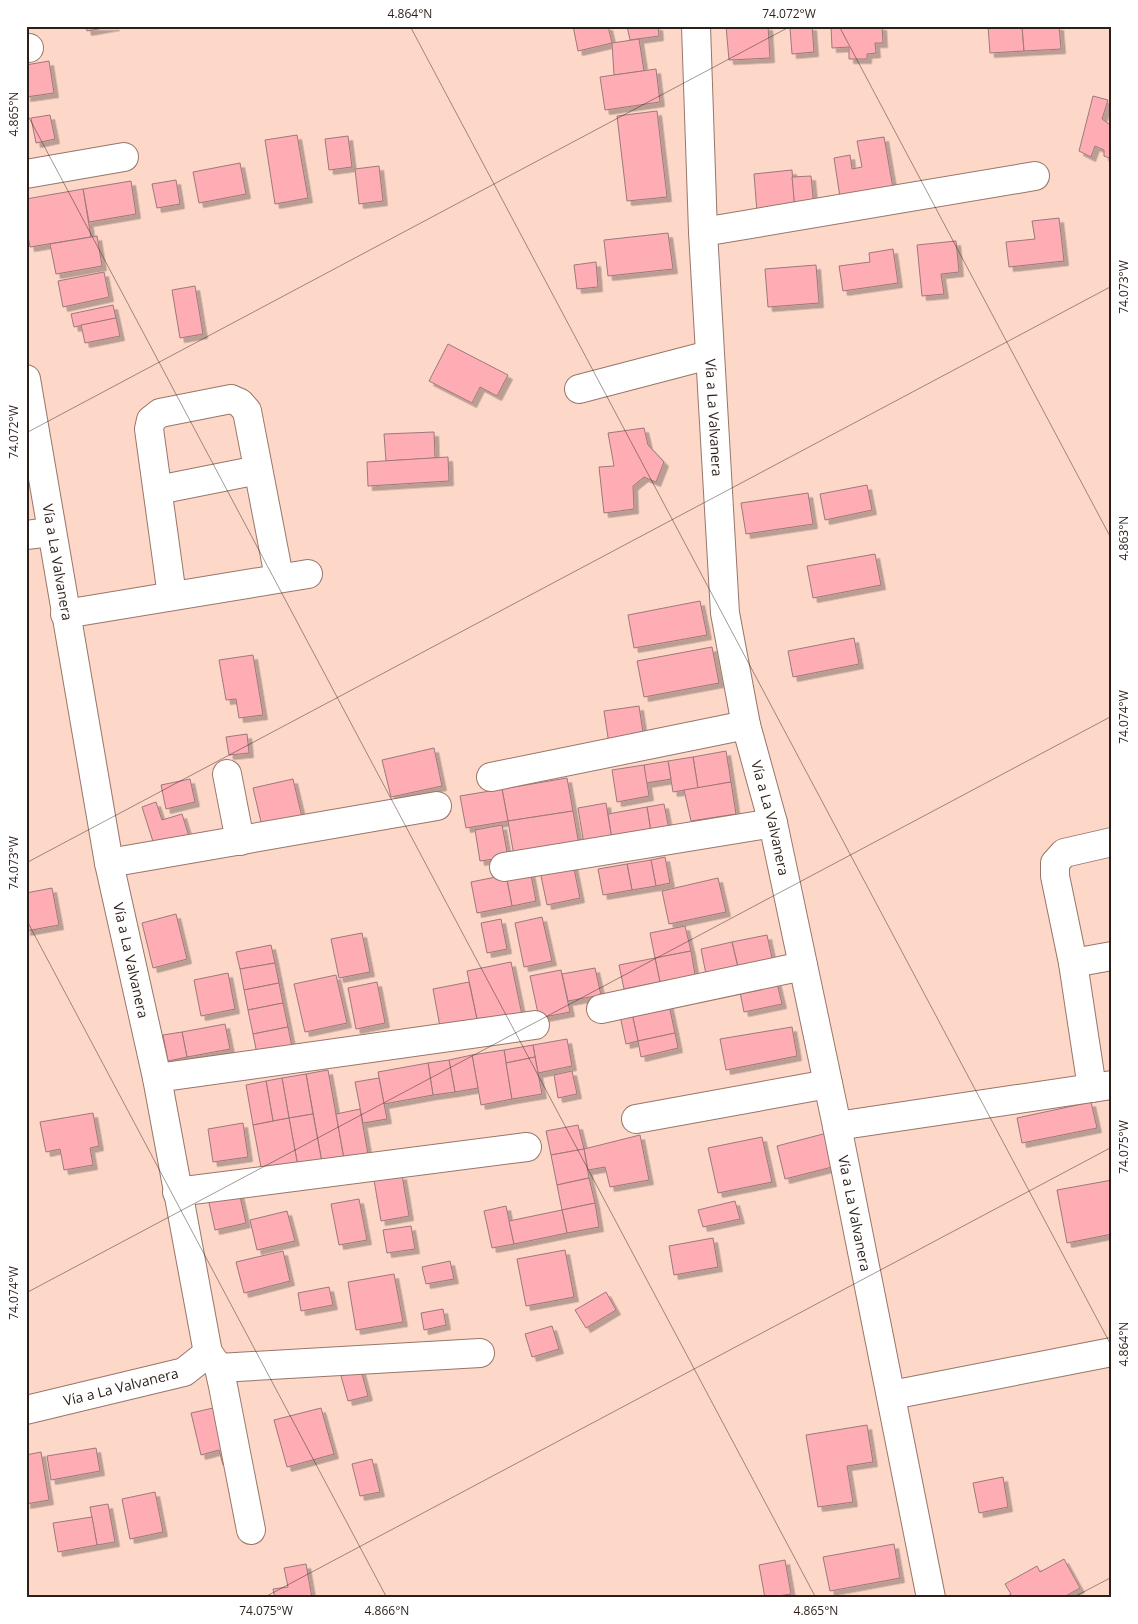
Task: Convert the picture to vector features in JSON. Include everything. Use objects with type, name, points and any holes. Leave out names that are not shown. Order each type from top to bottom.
[{"type":"street","name":"Vía a La Valvanera","points":[[696,26],[702,232],[725,613],[746,725],[773,823],[837,1126],[892,1394],[931,1598]]},
{"type":"street","points":[[26,174],[124,157]]},
{"type":"street","points":[[702,232],[1035,176]]},
{"type":"street","points":[[579,389],[709,355]]},
{"type":"street","name":"Vía a La Valvanera","points":[[26,379],[39,534],[65,614],[109,863],[157,1078],[177,1192],[213,1361],[184,1372],[26,1410]]},
{"type":"street","points":[[172,596],[149,429],[151,420],[160,413],[231,399],[240,403],[247,411],[279,577]]},
{"type":"street","points":[[158,490],[258,470]]},
{"type":"street","points":[[65,614],[279,577],[308,574]]},
{"type":"street","points":[[491,776],[746,725]]},
{"type":"street","points":[[227,774],[240,841]]},
{"type":"street","points":[[109,863],[437,806]]},
{"type":"street","points":[[504,867],[773,823]]},
{"type":"street","points":[[837,1126],[1102,1087],[1073,962],[1055,876],[1055,863],[1064,852],[1112,842]]},
{"type":"street","points":[[1073,962],[1112,956]]},
{"type":"street","points":[[601,1009],[802,966]]},
{"type":"street","points":[[157,1078],[534,1025]]},
{"type":"street","points":[[700,1089],[826,1075]]},
{"type":"street","points":[[636,1119],[826,1075]]},
{"type":"street","points":[[177,1192],[527,1147]]},
{"type":"street","points":[[892,1394],[1112,1352]]},
{"type":"street","points":[[251,1530],[213,1361],[480,1353]]},
{"type":"building","points":[[86,26],[115,26],[87,31]]},
{"type":"building","points":[[573,26],[608,26],[612,43],[578,51]]},
{"type":"building","points":[[627,26],[658,26],[659,36],[630,40]]},
{"type":"building","points":[[726,26],[768,26],[770,58],[729,60]]},
{"type":"building","points":[[812,26],[814,52],[792,54],[790,28]]},
{"type":"building","points":[[831,26],[882,26],[883,43],[875,43],[876,53],[867,54],[867,59],[849,59],[849,47],[832,48]]},
{"type":"building","points":[[988,26],[1022,26],[1024,51],[990,53]]},
{"type":"building","points":[[1022,26],[1059,26],[1061,49],[1024,51]]},
{"type":"building","points":[[639,39],[644,71],[614,75],[612,43]]},
{"type":"building","points":[[49,61],[54,93],[26,97],[26,65]]},
{"type":"building","points":[[656,69],[660,102],[605,110],[600,77]]},
{"type":"building","points":[[1093,96],[1108,100],[1102,119],[1109,124],[1112,123],[1112,159],[1104,156],[1104,150],[1095,146],[1091,157],[1079,151]]},
{"type":"building","points":[[657,111],[667,197],[627,201],[617,116]]},
{"type":"building","points":[[50,115],[55,139],[36,143],[31,118]]},
{"type":"building","points":[[297,135],[308,198],[275,204],[265,140]]},
{"type":"building","points":[[348,136],[352,167],[329,170],[325,139]]},
{"type":"building","points":[[884,137],[893,188],[840,197],[834,158],[850,155],[852,169],[862,167],[857,141]]},
{"type":"building","points":[[240,163],[246,194],[199,203],[193,172]]},
{"type":"building","points":[[379,166],[383,201],[359,204],[355,169]]},
{"type":"building","points":[[792,170],[795,209],[757,212],[754,174]]},
{"type":"building","points":[[811,176],[814,207],[795,209],[792,177]]},
{"type":"building","points":[[176,180],[180,204],[157,208],[152,184]]},
{"type":"building","points":[[131,181],[136,214],[89,222],[83,189]]},
{"type":"building","points":[[83,189],[91,237],[30,247],[26,226],[26,199]]},
{"type":"building","points":[[1059,218],[1064,261],[1009,267],[1006,242],[1035,239],[1032,221]]},
{"type":"building","points":[[668,233],[673,269],[608,276],[604,240]]},
{"type":"building","points":[[97,236],[102,266],[56,274],[50,244]]},
{"type":"building","points":[[956,241],[959,272],[941,274],[944,294],[922,296],[917,245]]},
{"type":"building","points":[[893,249],[898,283],[843,291],[839,266],[870,262],[869,253]]},
{"type":"building","points":[[596,262],[598,287],[577,289],[574,265]]},
{"type":"building","points":[[816,265],[819,303],[768,307],[765,269]]},
{"type":"building","points":[[104,272],[109,297],[63,307],[58,281]]},
{"type":"building","points":[[195,286],[203,334],[180,338],[172,290]]},
{"type":"building","points":[[113,305],[116,318],[74,327],[71,314]]},
{"type":"building","points":[[116,318],[120,336],[85,343],[81,325]]},
{"type":"building","points":[[448,344],[508,375],[497,396],[480,387],[472,403],[429,381]]},
{"type":"building","points":[[644,428],[648,445],[664,462],[656,482],[644,477],[633,486],[634,509],[604,513],[599,467],[614,466],[608,433]]},
{"type":"building","points":[[434,432],[435,458],[386,461],[384,434]]},
{"type":"building","points":[[448,457],[449,481],[368,486],[367,462]]},
{"type":"building","points":[[867,485],[872,510],[825,520],[820,494]]},
{"type":"building","points":[[808,493],[813,524],[746,534],[741,503]]},
{"type":"building","points":[[875,554],[881,585],[813,598],[807,566]]},
{"type":"building","points":[[700,601],[707,635],[634,648],[628,615]]},
{"type":"building","points":[[854,638],[859,664],[793,677],[788,651]]},
{"type":"building","points":[[712,647],[719,683],[644,697],[637,661]]},
{"type":"building","points":[[253,655],[263,715],[239,718],[236,699],[226,700],[219,660]]},
{"type":"building","points":[[639,706],[644,739],[609,744],[604,711]]},
{"type":"building","points":[[247,734],[249,753],[229,755],[226,737]]},
{"type":"building","points":[[434,748],[442,786],[391,797],[382,760]]},
{"type":"building","points":[[726,751],[731,782],[698,788],[693,757]]},
{"type":"building","points":[[693,757],[698,788],[673,792],[668,761]]},
{"type":"building","points":[[668,761],[671,779],[646,783],[644,765]]},
{"type":"building","points":[[644,765],[649,796],[617,802],[612,770]]},
{"type":"building","points":[[567,778],[573,811],[508,821],[502,789]]},
{"type":"building","points":[[190,779],[195,802],[166,809],[161,785]]},
{"type":"building","points":[[293,779],[302,817],[262,826],[253,788]]},
{"type":"building","points":[[731,782],[736,814],[691,821],[684,790]]},
{"type":"building","points":[[502,789],[508,821],[466,828],[460,796]]},
{"type":"building","points":[[156,802],[162,820],[182,814],[191,843],[157,854],[142,807]]},
{"type":"building","points":[[606,803],[612,839],[584,844],[578,808]]},
{"type":"building","points":[[664,804],[669,829],[651,832],[647,807]]},
{"type":"building","points":[[647,807],[651,832],[612,839],[608,814]]},
{"type":"building","points":[[573,811],[579,845],[514,856],[508,821]]},
{"type":"building","points":[[502,825],[508,857],[480,861],[475,830]]},
{"type":"building","points":[[665,857],[670,883],[656,886],[651,860]]},
{"type":"building","points":[[651,860],[656,886],[632,890],[627,864]]},
{"type":"building","points":[[573,864],[580,898],[547,905],[540,871]]},
{"type":"building","points":[[627,864],[632,890],[603,895],[598,869]]},
{"type":"building","points":[[530,870],[536,901],[512,906],[506,875]]},
{"type":"building","points":[[506,875],[512,906],[477,913],[471,882]]},
{"type":"building","points":[[718,878],[726,912],[669,924],[662,891]]},
{"type":"building","points":[[52,888],[59,925],[26,931],[26,893]]},
{"type":"building","points":[[176,914],[187,959],[153,968],[142,923]]},
{"type":"building","points":[[542,917],[552,961],[524,967],[515,923]]},
{"type":"building","points":[[501,919],[507,949],[487,953],[481,923]]},
{"type":"building","points":[[685,926],[691,951],[655,958],[650,933]]},
{"type":"building","points":[[362,933],[370,972],[339,978],[331,939]]},
{"type":"building","points":[[767,935],[775,972],[741,979],[732,942]]},
{"type":"building","points":[[732,942],[739,972],[707,979],[701,949]]},
{"type":"building","points":[[271,945],[275,963],[240,969],[236,952]]},
{"type":"building","points":[[691,951],[695,975],[660,982],[655,958]]},
{"type":"building","points":[[655,958],[660,982],[624,989],[619,965]]},
{"type":"building","points":[[511,962],[522,1015],[478,1024],[467,971]]},
{"type":"building","points":[[275,963],[279,983],[244,990],[240,969]]},
{"type":"building","points":[[595,968],[601,995],[568,1001],[562,974]]},
{"type":"building","points":[[561,970],[570,1012],[539,1018],[530,976]]},
{"type":"building","points":[[228,973],[235,1009],[201,1016],[194,980]]},
{"type":"building","points":[[336,975],[347,1023],[305,1032],[294,984]]},
{"type":"building","points":[[776,979],[782,1004],[744,1012],[739,987]]},
{"type":"building","points":[[377,982],[385,1023],[356,1029],[348,988]]},
{"type":"building","points":[[469,982],[478,1024],[441,1032],[433,989]]},
{"type":"building","points":[[279,983],[283,1003],[248,1010],[244,990]]},
{"type":"building","points":[[668,1001],[675,1033],[638,1041],[631,1009]]},
{"type":"building","points":[[283,1003],[288,1027],[253,1034],[248,1010]]},
{"type":"building","points":[[631,1009],[638,1041],[626,1044],[619,1011]]},
{"type":"building","points":[[225,1024],[230,1049],[187,1057],[182,1032]]},
{"type":"building","points":[[288,1027],[292,1047],[257,1054],[253,1034]]},
{"type":"building","points":[[792,1027],[797,1056],[726,1070],[720,1039]]},
{"type":"building","points":[[182,1032],[187,1057],[168,1061],[163,1035]]},
{"type":"building","points":[[675,1033],[678,1048],[641,1057],[638,1041]]},
{"type":"building","points":[[567,1039],[572,1066],[538,1073],[533,1045]]},
{"type":"building","points":[[533,1045],[535,1057],[506,1063],[504,1050]]},
{"type":"building","points":[[504,1050],[512,1099],[481,1105],[472,1055]]},
{"type":"building","points":[[472,1055],[478,1088],[455,1092],[449,1060]]},
{"type":"building","points":[[535,1057],[542,1094],[512,1099],[506,1063]]},
{"type":"building","points":[[449,1060],[455,1092],[433,1095],[428,1063]]},
{"type":"building","points":[[428,1063],[433,1095],[384,1104],[378,1072]]},
{"type":"building","points":[[328,1070],[345,1164],[323,1168],[306,1074]]},
{"type":"building","points":[[572,1071],[577,1094],[558,1098],[554,1075]]},
{"type":"building","points":[[306,1074],[313,1114],[289,1118],[282,1078]]},
{"type":"building","points":[[282,1078],[289,1118],[273,1121],[266,1081]]},
{"type":"building","points":[[379,1078],[387,1119],[363,1123],[355,1082]]},
{"type":"building","points":[[266,1081],[273,1121],[253,1125],[246,1085]]},
{"type":"building","points":[[1091,1102],[1097,1128],[1022,1143],[1017,1118]]},
{"type":"building","points":[[360,1109],[369,1160],[345,1164],[336,1114]]},
{"type":"building","points":[[93,1113],[99,1146],[90,1148],[93,1165],[64,1170],[60,1149],[46,1152],[40,1122]]},
{"type":"building","points":[[313,1114],[323,1168],[299,1172],[289,1118]]},
{"type":"building","points":[[289,1118],[299,1172],[263,1178],[253,1125]]},
{"type":"building","points":[[243,1123],[248,1157],[213,1162],[208,1129]]},
{"type":"building","points":[[578,1125],[584,1149],[551,1155],[546,1131]]},
{"type":"building","points":[[827,1133],[836,1166],[785,1179],[777,1146]]},
{"type":"building","points":[[640,1135],[649,1180],[610,1187],[605,1167],[588,1170],[584,1149]]},
{"type":"building","points":[[762,1137],[772,1182],[718,1193],[708,1148]]},
{"type":"building","points":[[584,1149],[589,1178],[557,1185],[551,1155]]},
{"type":"building","points":[[402,1175],[409,1216],[381,1221],[374,1180]]},
{"type":"building","points":[[589,1178],[595,1203],[562,1210],[557,1185]]},
{"type":"building","points":[[1112,1180],[1112,1234],[1067,1243],[1057,1190]]},
{"type":"building","points":[[239,1192],[246,1223],[215,1230],[208,1198]]},
{"type":"building","points":[[359,1199],[367,1240],[339,1245],[331,1204]]},
{"type":"building","points":[[735,1201],[740,1219],[703,1227],[698,1210]]},
{"type":"building","points":[[595,1203],[599,1227],[567,1233],[562,1210]]},
{"type":"building","points":[[506,1206],[514,1244],[492,1248],[484,1211]]},
{"type":"building","points":[[562,1210],[567,1233],[514,1244],[509,1221]]},
{"type":"building","points":[[287,1211],[295,1241],[257,1250],[250,1220]]},
{"type":"building","points":[[411,1226],[415,1249],[387,1253],[383,1230]]},
{"type":"building","points":[[713,1238],[718,1267],[674,1275],[669,1246]]},
{"type":"building","points":[[565,1250],[574,1297],[526,1306],[517,1259]]},
{"type":"building","points":[[283,1251],[290,1281],[244,1293],[236,1262]]},
{"type":"building","points":[[450,1261],[454,1279],[426,1284],[422,1267]]},
{"type":"building","points":[[394,1274],[403,1322],[356,1330],[348,1282]]},
{"type":"building","points":[[329,1287],[333,1305],[301,1311],[298,1293]]},
{"type":"building","points":[[606,1292],[616,1310],[586,1328],[575,1310]]},
{"type":"building","points":[[443,1309],[446,1325],[424,1330],[421,1313]]},
{"type":"building","points":[[552,1326],[559,1349],[532,1357],[525,1334]]},
{"type":"building","points":[[361,1370],[368,1396],[348,1401],[341,1376]]},
{"type":"building","points":[[222,1406],[235,1462],[223,1465],[219,1450],[201,1455],[191,1413]]},
{"type":"building","points":[[321,1408],[334,1454],[287,1467],[274,1420]]},
{"type":"building","points":[[867,1425],[873,1462],[847,1466],[853,1502],[818,1507],[806,1435]]},
{"type":"building","points":[[96,1448],[100,1471],[51,1480],[47,1456]]},
{"type":"building","points":[[41,1452],[49,1500],[26,1504],[26,1455]]},
{"type":"building","points":[[372,1459],[380,1492],[360,1496],[352,1464]]},
{"type":"building","points":[[1003,1477],[1008,1507],[979,1513],[973,1483]]},
{"type":"building","points":[[155,1492],[163,1532],[130,1539],[122,1499]]},
{"type":"building","points":[[108,1504],[115,1542],[97,1545],[90,1507]]},
{"type":"building","points":[[92,1517],[97,1545],[58,1552],[53,1523]]},
{"type":"building","points":[[894,1544],[900,1578],[830,1591],[823,1557]]},
{"type":"building","points":[[1064,1559],[1080,1588],[1062,1598],[1004,1598],[1011,1594],[1005,1584],[1037,1566],[1040,1572]]},
{"type":"building","points":[[785,1560],[791,1594],[765,1598],[759,1565]]},
{"type":"building","points":[[306,1564],[312,1598],[275,1598],[273,1589],[288,1587],[284,1568]]}]
